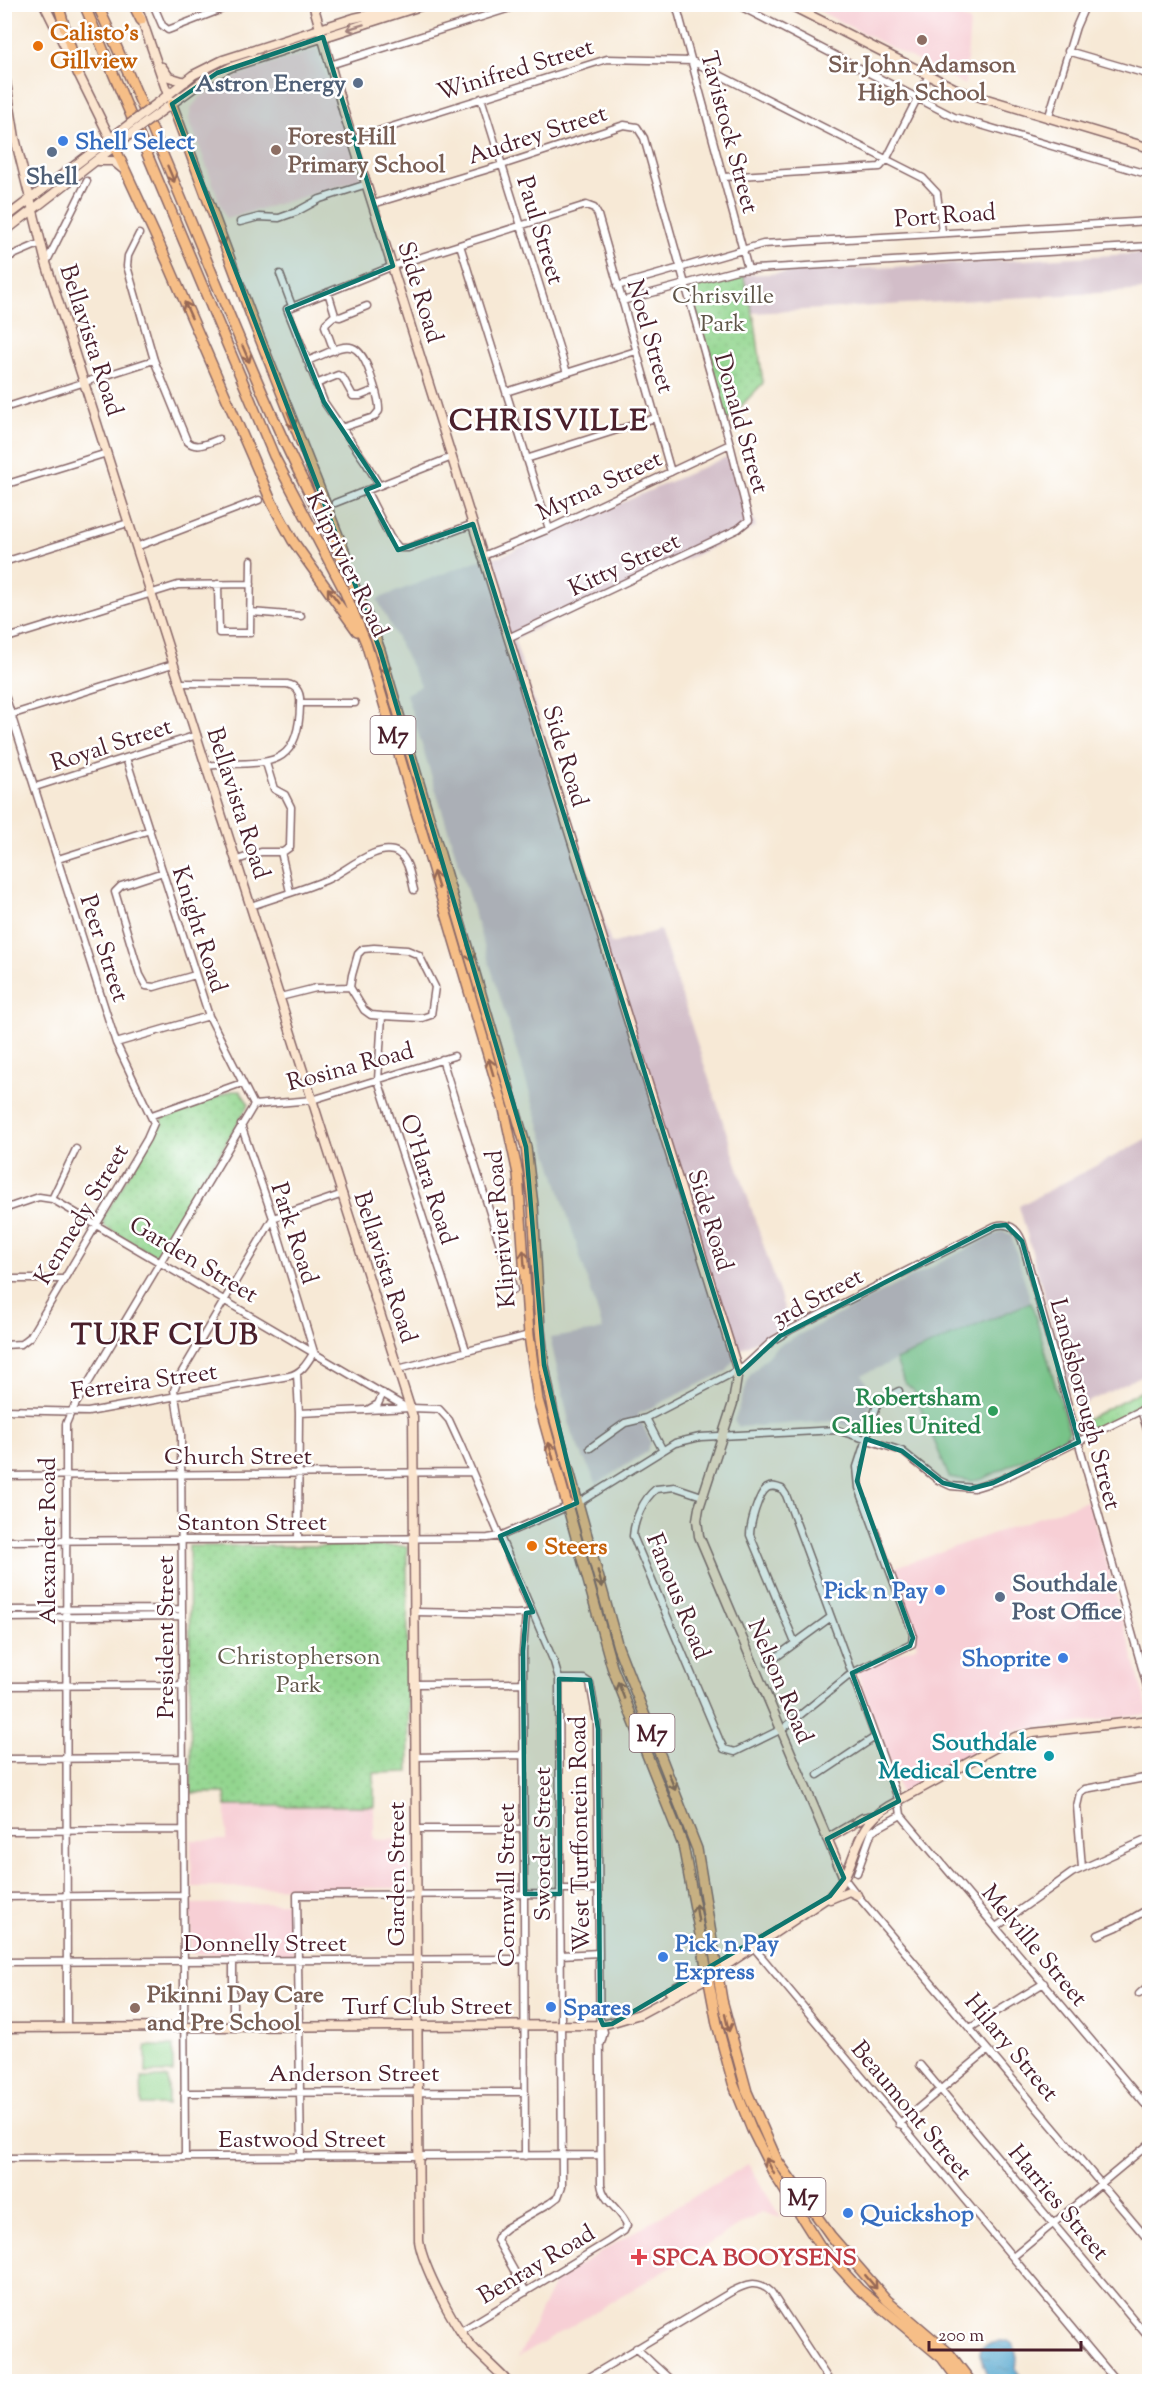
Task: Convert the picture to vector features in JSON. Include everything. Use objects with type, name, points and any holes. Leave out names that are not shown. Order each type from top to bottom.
[{"type":"main road","points":[[58,4],[78,73]]},
{"type":"main road","name":"Kliprivier Road","points":[[84,4],[274,456],[352,606],[366,643],[504,1109],[516,1157],[528,1335],[538,1400],[612,1667],[683,1845],[719,2033],[733,2084],[752,2130],[787,2197],[820,2246],[850,2281],[942,2358],[960,2382]]},
{"type":"main road","name":"Kliprivier Road","points":[[97,4],[131,77],[273,418],[353,580],[384,661],[526,1147],[533,1204],[544,1365],[559,1437],[624,1665],[697,1849],[716,1969],[740,2071],[755,2113],[777,2160],[816,2217],[887,2300],[949,2353],[971,2382]]},
{"type":"main road","points":[[135,4],[141,20]]},
{"type":"main road","points":[[170,100],[256,331],[349,563],[353,580]]},
{"type":"main road","points":[[114,148],[176,282],[272,503],[297,546],[366,643]]},
{"type":"street","points":[[44,4],[114,148]]},
{"type":"street","points":[[153,4],[165,29],[170,30],[220,7],[235,4]]},
{"type":"street","points":[[314,4],[322,33]]},
{"type":"street","points":[[4,219],[109,139],[122,135],[170,100],[217,73],[291,48],[366,14],[416,4]]},
{"type":"street","points":[[170,100],[184,82],[204,68],[223,60],[287,39],[322,33],[427,4]]},
{"type":"street","points":[[330,65],[523,4]]},
{"type":"street","name":"Tavistock Street","points":[[676,4],[748,269]]},
{"type":"street","points":[[735,4],[958,119],[1149,175]]},
{"type":"street","points":[[788,4],[928,76],[975,97],[1149,148]]},
{"type":"street","points":[[1048,119],[1068,51],[1086,4]]},
{"type":"street","points":[[141,20],[170,100]]},
{"type":"street","name":"Side Road","points":[[322,33],[373,204],[738,1371],[733,1403],[702,1496]]},
{"type":"street","points":[[287,39],[291,48]]},
{"type":"street","points":[[1068,51],[1149,75]]},
{"type":"street","name":"Winifred Street","points":[[353,138],[607,59],[692,61]]},
{"type":"street","points":[[156,60],[169,77],[184,82]]},
{"type":"street","points":[[692,61],[923,178],[934,187],[937,193],[942,232]]},
{"type":"street","name":"Bellavista Road","points":[[4,70],[12,122],[46,263],[409,1408]]},
{"type":"street","points":[[724,177],[880,167],[928,76]]},
{"type":"street","name":"Paul Street","points":[[480,98],[567,373]]},
{"type":"street","name":"Audrey Street","points":[[373,204],[627,124],[634,125],[641,132]]},
{"type":"street","name":"Donald Street","points":[[641,132],[749,516]]},
{"type":"street","points":[[4,232],[114,148],[122,135]]},
{"type":"street","points":[[95,162],[106,159],[116,162],[125,170]]},
{"type":"street","points":[[24,177],[35,187],[43,189]]},
{"type":"street","points":[[46,263],[87,181]]},
{"type":"street","points":[[240,222],[259,217],[275,219],[320,199],[367,184]]},
{"type":"street","name":"Noel Street","points":[[520,225],[586,205],[596,211],[671,472]]},
{"type":"street","name":"Port Road","points":[[617,286],[763,244],[1149,221]]},
{"type":"street","points":[[290,308],[393,266],[520,225]]},
{"type":"street","points":[[139,234],[128,256],[127,266],[154,360],[187,441],[198,446],[219,439]]},
{"type":"street","points":[[4,259],[41,243]]},
{"type":"street","points":[[460,244],[549,529]]},
{"type":"street","name":"Port Road","points":[[621,301],[685,283],[748,269],[1149,246]]},
{"type":"street","points":[[280,274],[307,361],[327,408],[379,485]]},
{"type":"street","points":[[328,292],[335,316]]},
{"type":"street","points":[[334,351],[325,325],[335,316],[367,306]]},
{"type":"street","points":[[307,361],[348,347],[360,350],[365,358],[380,408],[377,414],[341,428]]},
{"type":"street","points":[[506,392],[636,351]]},
{"type":"street","points":[[4,408],[154,360]]},
{"type":"street","points":[[316,384],[338,375],[343,378],[353,396],[357,397],[375,390]]},
{"type":"street","points":[[526,459],[655,418]]},
{"type":"street","name":"Myrna Street","points":[[483,556],[549,529],[730,444]]},
{"type":"street","points":[[4,485],[107,453]]},
{"type":"street","points":[[335,503],[452,457]]},
{"type":"street","points":[[366,490],[390,537],[399,548],[408,548],[473,524]]},
{"type":"street","points":[[136,547],[259,500]]},
{"type":"street","name":"Kitty Street","points":[[508,638],[738,529],[747,523],[749,516]]},
{"type":"street","points":[[4,562],[128,523]]},
{"type":"street","points":[[218,584],[219,633],[250,633],[251,560]]},
{"type":"street","points":[[4,639],[182,585],[251,584]]},
{"type":"street","points":[[251,612],[301,616]]},
{"type":"street","points":[[8,716],[173,664]]},
{"type":"street","points":[[180,683],[287,684],[298,690],[299,723],[295,740],[286,752],[266,763],[207,766]]},
{"type":"street","name":"Peer Street","points":[[4,692],[8,716],[35,787],[116,1043],[152,1115]]},
{"type":"street","points":[[300,703],[355,703]]},
{"type":"street","name":"Royal Street","points":[[35,787],[197,735]]},
{"type":"street","name":"Knight Road","points":[[126,758],[209,1016],[254,1105]]},
{"type":"street","points":[[237,860],[261,852],[281,852],[289,849],[291,844],[291,807],[285,795],[274,789],[266,763]]},
{"type":"street","points":[[58,859],[150,830]]},
{"type":"street","points":[[251,906],[329,879],[354,862],[391,850],[399,853],[405,860],[414,890]]},
{"type":"street","points":[[281,852],[290,892]]},
{"type":"street","points":[[163,872],[121,886],[115,892],[140,975],[146,986],[154,987],[195,975]]},
{"type":"street","points":[[374,948],[417,952],[435,987],[432,1013],[422,1018],[382,1016],[365,1012],[350,987],[357,956],[362,950],[374,948]]},
{"type":"street","points":[[280,998],[316,988],[350,987]]},
{"type":"street","points":[[116,1043],[209,1016]]},
{"type":"street","name":"O'Hara Road","points":[[382,1016],[378,1080],[466,1350]]},
{"type":"street","name":"Rosina Road","points":[[254,1105],[312,1100],[454,1056]]},
{"type":"street","points":[[442,1059],[514,1290]]},
{"type":"street","points":[[152,1115],[242,1083]]},
{"type":"street","name":"Alexander Road","points":[[67,2028],[65,1432],[71,1412],[254,1105]]},
{"type":"street","name":"Kennedy Street","points":[[4,1345],[21,1344],[30,1336],[153,1128],[152,1115]]},
{"type":"street","name":"Park Road","points":[[241,1125],[273,1218],[314,1352]]},
{"type":"street","points":[[4,1209],[39,1197],[52,1198],[76,1149]]},
{"type":"street","points":[[273,1218],[342,1194]]},
{"type":"street","name":"Garden Street","points":[[52,1198],[409,1408],[413,1426],[414,1473],[416,2025],[420,2248],[428,2270],[460,2331],[508,2382]]},
{"type":"street","name":"President Street","points":[[185,2157],[182,1433],[174,1386],[273,1218]]},
{"type":"street","name":"3rd Street","points":[[590,1448],[625,1423],[646,1418],[738,1371],[772,1341],[792,1329],[994,1226],[1004,1224],[1012,1227]]},
{"type":"street","name":"Landsborough Street","points":[[1012,1227],[1022,1241],[1149,1697]]},
{"type":"street","points":[[4,1279],[63,1279]]},
{"type":"street","points":[[398,1369],[528,1335]]},
{"type":"street","points":[[298,1539],[297,1374],[314,1352]]},
{"type":"street","name":"Ferreira Street","points":[[4,1410],[88,1412],[297,1374]]},
{"type":"street","points":[[781,1730],[852,1673],[910,1646],[913,1634],[857,1481],[857,1467],[877,1405],[899,1391]]},
{"type":"street","points":[[363,1410],[376,1405],[383,1393]]},
{"type":"street","points":[[1079,1442],[1149,1406]]},
{"type":"street","points":[[298,1413],[409,1408]]},
{"type":"street","name":"Sworder Street","points":[[409,1408],[436,1409],[443,1412],[452,1427],[500,1536],[529,1613],[554,1662],[559,1678],[562,2186],[558,2196],[502,2231],[498,2238],[498,2243],[526,2292]]},
{"type":"street","points":[[1141,1410],[1149,1439]]},
{"type":"street","points":[[646,1418],[662,1449]]},
{"type":"street","name":"Stanton Street","points":[[4,1541],[483,1539],[500,1536],[577,1503],[662,1449],[682,1440],[827,1430],[866,1439],[902,1451],[938,1480],[963,1488],[979,1488],[993,1483],[1079,1442]]},
{"type":"street","name":"Church Street","points":[[4,1476],[472,1472]]},
{"type":"street","name":"Fanous Road","points":[[702,1496],[671,1486],[656,1490],[645,1502],[634,1527],[633,1536],[724,1749],[738,1752],[781,1730]]},
{"type":"street","points":[[795,1643],[750,1535],[759,1500],[765,1490],[770,1487],[782,1489],[786,1495],[899,1801],[901,1815],[872,1831],[857,1873]]},
{"type":"street","name":"Nelson Road","points":[[702,1496],[697,1520],[700,1542],[844,1878]]},
{"type":"street","points":[[4,1610],[124,1617],[182,1613]]},
{"type":"street","points":[[124,1610],[124,1617]]},
{"type":"street","points":[[4,1618],[124,1610],[182,1613]]},
{"type":"street","points":[[415,1612],[529,1613]]},
{"type":"street","name":"Cornwall Street","points":[[525,2156],[523,1683],[529,1613]]},
{"type":"street","points":[[768,1663],[831,1617]]},
{"type":"street","name":"West Turffontein Road","points":[[559,1678],[584,1679],[590,1683],[598,1729],[600,2155],[603,2194],[624,2218],[627,2225]]},
{"type":"street","points":[[415,1684],[523,1683]]},
{"type":"street","points":[[4,1686],[183,1685]]},
{"type":"street","points":[[819,1904],[844,1878],[862,1831],[874,1816],[899,1801],[1015,1737],[1149,1720]]},
{"type":"street","points":[[818,1775],[875,1737]]},
{"type":"street","points":[[415,1756],[523,1755]]},
{"type":"street","points":[[4,1759],[183,1758]]},
{"type":"street","points":[[1082,1868],[1077,1806],[1080,1792],[1085,1789],[1149,1777]]},
{"type":"street","name":"Melville Street","points":[[901,1815],[1149,2110]]},
{"type":"street","points":[[827,1839],[863,1818],[874,1816]]},
{"type":"street","points":[[416,1829],[524,1829]]},
{"type":"street","points":[[4,1831],[183,1830]]},
{"type":"street","points":[[996,1926],[1082,1868],[1149,1838]]},
{"type":"street","name":"Hilary Street","points":[[844,1878],[1149,2242]]},
{"type":"street","points":[[301,2157],[297,1895],[525,1894],[598,1889]]},
{"type":"street","points":[[819,1904],[849,1891],[857,1895]]},
{"type":"street","points":[[4,1897],[184,1895]]},
{"type":"street","name":"Turf Club Street","points":[[4,2028],[616,2023],[645,2012],[707,1975],[772,1929],[782,1926],[819,1904]]},
{"type":"street","points":[[1098,1935],[1149,1908]]},
{"type":"street","name":"Beaumont Street","points":[[751,1946],[1117,2382]]},
{"type":"street","points":[[561,1955],[599,1953]]},
{"type":"street","name":"Donnelly Street","points":[[4,1962],[525,1959]]},
{"type":"street","points":[[233,1961],[233,2027]]},
{"type":"street","points":[[970,2028],[1044,1983]]},
{"type":"street","points":[[1139,1994],[1149,1984]]},
{"type":"street","points":[[900,2124],[988,2050]]},
{"type":"street","name":"Harries Street","points":[[920,2065],[1149,2339]]},
{"type":"street","name":"Anderson Street","points":[[184,2093],[525,2091]]},
{"type":"street","points":[[1013,2257],[1149,2143]]},
{"type":"street","name":"Eastwood Street","points":[[4,2158],[600,2155]]},
{"type":"street","name":"Benray Road","points":[[460,2331],[620,2235],[627,2225]]},
{"type":"street","points":[[581,2382],[738,2288],[757,2283],[771,2292],[830,2382]]},
{"type":"street","points":[[636,2348],[673,2382]]},
{"type":"highlighted area","points":[[323,37],[393,266],[287,309],[324,402],[379,485],[366,490],[398,550],[473,524],[739,1374],[780,1336],[995,1226],[1006,1225],[1022,1241],[1079,1442],[993,1483],[970,1489],[943,1483],[902,1451],[866,1439],[857,1481],[913,1638],[910,1646],[852,1673],[899,1801],[827,1839],[844,1878],[830,1896],[612,2024],[603,2025],[600,2018],[598,1729],[590,1680],[559,1679],[560,1894],[525,1894],[523,1651],[526,1613],[533,1612],[500,1536],[577,1503],[544,1365],[526,1147],[380,650],[172,104],[217,73]]},
{"type":"shaded area","name":"Sir John Adamson High School","points":[[807,5],[941,5],[970,22],[965,85]]},
{"type":"shaded area","name":"Forest Hill Primary School","points":[[317,49],[362,180],[226,219],[189,119],[191,108],[200,97],[218,85],[242,74]]},
{"type":"shaded area","points":[[1149,253],[1149,290],[753,313],[743,275]]},
{"type":"shaded area","points":[[733,454],[756,527],[514,639],[611,944],[660,930],[789,1323],[741,1349],[727,1371],[638,1414],[651,1443],[647,1452],[597,1484],[572,1435],[550,1338],[603,1330],[406,694],[421,686],[377,599],[476,561],[501,556]]},
{"type":"shaded area","points":[[1149,1138],[1149,1372],[1076,1408],[1019,1206]]},
{"type":"shaded area","points":[[1002,1231],[1011,1235],[1031,1302],[862,1375],[873,1397],[861,1428],[857,1429],[834,1421],[739,1427],[734,1421],[750,1375],[777,1346]]},
{"type":"shaded area","points":[[1089,1500],[1149,1714],[1015,1731],[901,1794],[856,1670],[917,1646],[893,1568]]},
{"type":"shaded area","points":[[226,1806],[374,1806],[374,1840],[409,1839],[410,1888],[192,1887],[191,1840],[226,1840]]},
{"type":"shaded area","points":[[292,1903],[293,1954],[191,1954],[191,1904]]},
{"type":"shaded area","name":"SPCA BOOYSENS","points":[[748,2164],[781,2218],[762,2212],[518,2358],[556,2279]]},
{"type":"green space","name":"Chrisville Park","points":[[743,275],[755,322],[763,383],[726,422],[690,289],[694,285]]},
{"type":"green space","points":[[231,1091],[240,1091],[249,1104],[161,1254],[153,1255],[104,1226],[102,1219],[163,1118]]},
{"type":"green space","name":"Robertsham Callies United","points":[[1031,1302],[1069,1431],[1064,1439],[983,1479],[972,1481],[949,1477],[914,1391],[904,1382],[896,1360]]},
{"type":"green space","points":[[1149,1387],[1149,1402],[1084,1436],[1081,1422]]},
{"type":"green space","name":"Christopherson Park","points":[[189,1546],[407,1546],[409,1772],[374,1773],[374,1806],[226,1806],[225,1793],[191,1793]]},
{"type":"green space","points":[[146,2046],[173,2046],[173,2073],[146,2073]]},
{"type":"green space","points":[[141,2078],[168,2078],[168,2105],[142,2105]]},
{"type":"water","points":[[1008,2341],[1014,2345],[1017,2358],[1016,2370],[1024,2381],[990,2381],[980,2355],[980,2348],[987,2344]]},
{"type":"place","name":"Sir John Adamson High School","points":[[922,40]]},
{"type":"place","name":"Calisto's Gillview","points":[[38,46]]},
{"type":"place","name":"Astron Energy","points":[[358,83]]},
{"type":"place","name":"Shell Select","points":[[63,141]]},
{"type":"place","name":"Forest Hill Primary School","points":[[276,150]]},
{"type":"place","name":"Shell","points":[[52,152]]},
{"type":"place","name":"Robertsham Callies United","points":[[993,1411]]},
{"type":"place","name":"Steers","points":[[532,1546]]},
{"type":"place","name":"Pick n Pay","points":[[940,1590]]},
{"type":"place","name":"Southdale Post Office","points":[[1000,1597]]},
{"type":"place","name":"Shoprite","points":[[1063,1658]]},
{"type":"place","name":"Southdale Medical Centre","points":[[1049,1756]]},
{"type":"place","name":"Pick n Pay Express","points":[[663,1957]]},
{"type":"place","name":"Spares","points":[[551,2007]]},
{"type":"place","name":"Pikinni Day Care and Pre School","points":[[135,2008]]},
{"type":"place","name":"Quickshop","points":[[848,2213]]},
{"type":"place","name":"SPCA BOOYSENS","points":[[639,2257]]},
{"type":"district","name":"CHRISVILLE","points":[[549,420]]},
{"type":"district","name":"TURF CLUB","points":[[165,1334]]}]
